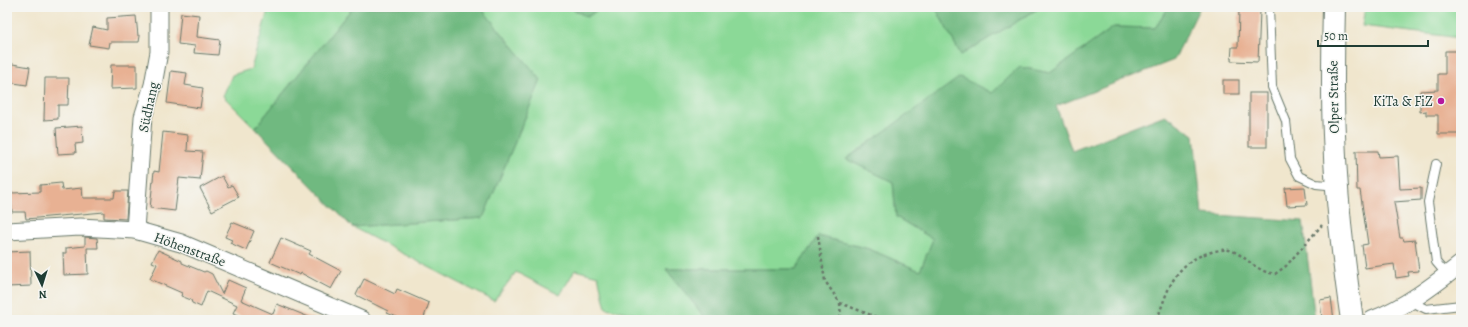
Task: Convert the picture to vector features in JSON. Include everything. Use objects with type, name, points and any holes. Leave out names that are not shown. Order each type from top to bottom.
[{"type":"main road","name":"Olper Straße","points":[[1334,7],[1332,100],[1334,136],[1342,234],[1352,320]]},
{"type":"street","name":"Südhang","points":[[135,230],[143,117],[153,85],[159,52],[159,7]]},
{"type":"street","name":"Höhenstraße","points":[[7,231],[80,227],[135,230],[181,243],[362,320]]},
{"type":"street","points":[[1372,320],[1384,316],[1409,301],[1461,264]]},
{"type":"lane","points":[[1269,7],[1272,87],[1286,121],[1290,159],[1299,176],[1316,184],[1338,187]]},
{"type":"lane","points":[[1436,164],[1428,202],[1436,262],[1447,275]]},
{"type":"lane","points":[[1409,301],[1426,309],[1461,305]]},
{"type":"path","points":[[1157,320],[1167,292],[1179,271],[1196,257],[1214,251],[1231,250],[1260,270],[1275,274],[1286,266],[1322,225],[1342,234]]},
{"type":"path","points":[[818,236],[825,281],[840,303],[841,320]]},
{"type":"path","points":[[840,303],[884,320]]},
{"type":"path","points":[[895,320],[903,316],[912,320]]},
{"type":"green space","points":[[269,7],[353,7],[255,128],[223,96],[232,75],[251,69]]},
{"type":"green space","points":[[353,7],[480,7],[541,80],[483,218],[352,227],[255,128]]},
{"type":"green space","points":[[480,7],[569,7],[587,17],[602,7],[935,7],[961,55],[1041,7],[1169,7],[1155,28],[1114,27],[1050,73],[1020,67],[992,94],[846,159],[893,182],[896,217],[933,239],[920,271],[869,249],[818,236],[796,269],[666,269],[707,320],[664,320],[606,308],[598,276],[575,270],[560,295],[516,272],[494,301],[352,227],[483,218],[541,80]]},
{"type":"green space","points":[[569,7],[602,7],[587,17]]},
{"type":"green space","points":[[935,7],[1041,7],[961,55]]},
{"type":"green space","points":[[1169,7],[1200,7],[1174,60],[1056,106],[1072,151],[1165,115],[1194,135],[1202,214],[1303,221],[1315,320],[707,320],[666,269],[796,269],[818,236],[869,249],[920,271],[933,239],[896,217],[893,182],[846,159],[960,77],[992,93],[1020,67],[1050,73],[1114,27],[1155,28]]},
{"type":"green space","points":[[1365,7],[1461,7],[1461,38],[1362,26]]},
{"type":"building","points":[[1239,10],[1260,11],[1258,62],[1231,61],[1232,47],[1238,47]]},
{"type":"building","points":[[181,13],[199,15],[197,37],[220,40],[218,55],[194,53],[195,46],[178,44]]},
{"type":"building","points":[[136,16],[138,36],[140,36],[139,42],[110,42],[109,48],[89,45],[93,27],[107,30],[107,18]]},
{"type":"building","name":"KiTa & FiZ","points":[[1445,51],[1461,51],[1461,134],[1438,134],[1438,115],[1426,115],[1426,111],[1420,112],[1420,91],[1438,90],[1438,74],[1445,74]]},
{"type":"building","points":[[7,63],[30,67],[27,85],[7,82]]},
{"type":"building","points":[[111,65],[137,65],[137,88],[110,89]]},
{"type":"building","points":[[171,71],[187,73],[185,85],[203,88],[200,108],[167,103]]},
{"type":"building","points":[[45,78],[69,78],[68,105],[58,105],[58,119],[44,120]]},
{"type":"building","points":[[1223,80],[1239,80],[1239,94],[1223,94]]},
{"type":"building","points":[[1249,93],[1267,93],[1267,147],[1249,147]]},
{"type":"building","points":[[82,126],[83,143],[75,144],[76,153],[58,154],[56,128]]},
{"type":"building","points":[[163,132],[188,135],[187,151],[203,152],[200,180],[179,178],[175,211],[150,208],[154,171],[159,172]]},
{"type":"building","points":[[1356,151],[1378,151],[1379,157],[1398,156],[1400,189],[1421,188],[1421,200],[1394,202],[1400,238],[1403,238],[1404,241],[1415,240],[1419,271],[1408,272],[1409,276],[1396,278],[1394,264],[1365,268],[1362,245],[1368,244],[1360,190],[1357,190]]},
{"type":"building","points":[[222,176],[228,187],[232,185],[239,197],[212,211],[200,188]]},
{"type":"building","points":[[61,183],[62,190],[82,188],[83,198],[114,198],[115,191],[128,191],[126,219],[104,218],[104,212],[26,219],[25,212],[12,212],[11,193],[40,192],[40,185]]},
{"type":"building","points":[[1305,187],[1307,205],[1287,206],[1285,188]]},
{"type":"building","points":[[232,222],[254,231],[246,250],[230,243],[232,240],[225,237]]},
{"type":"building","points":[[85,237],[97,238],[98,248],[87,248],[88,274],[64,275],[63,253],[66,253],[66,248],[85,246]]},
{"type":"building","points":[[281,238],[311,251],[309,254],[341,271],[331,289],[301,273],[300,275],[270,262]]},
{"type":"building","points":[[158,250],[182,261],[182,263],[212,274],[222,294],[228,280],[246,288],[241,300],[273,314],[277,304],[316,320],[249,320],[233,313],[237,305],[207,291],[201,307],[192,303],[191,300],[181,296],[182,293],[150,279],[157,264],[152,262]]},
{"type":"building","points":[[30,251],[31,286],[7,287],[7,252]]},
{"type":"building","points":[[364,279],[395,294],[397,289],[429,303],[423,320],[404,320],[387,313],[388,311],[356,295]]},
{"type":"building","points":[[1331,298],[1334,320],[1322,320],[1320,300]]},
{"type":"place","name":"KiTa & FiZ","points":[[1441,101]]}]
